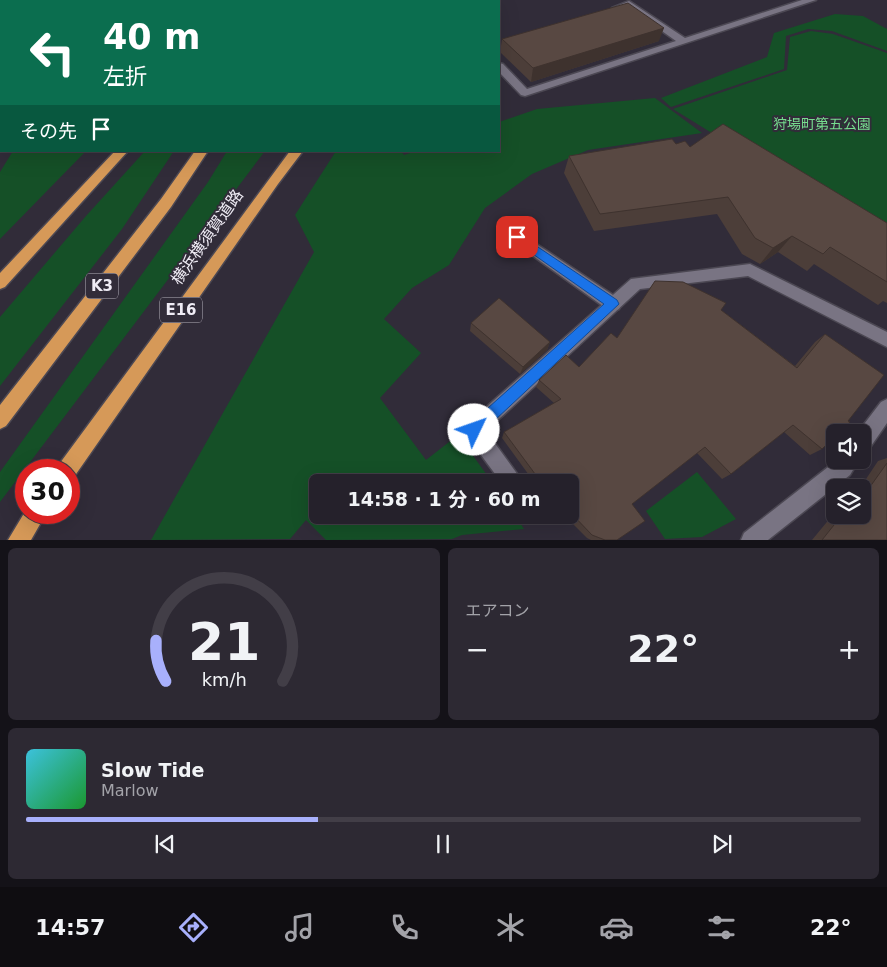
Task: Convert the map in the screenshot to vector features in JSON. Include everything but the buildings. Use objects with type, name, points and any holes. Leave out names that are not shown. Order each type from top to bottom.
[{"type":"highway","points":[[0,283],[121,152]]},
{"type":"highway","name":"K3","points":[[0,420],[166,202],[201,152]]},
{"type":"highway","name":"横浜横須賀道路","points":[[75,459],[273,181],[296,152]]},
{"type":"highway","points":[[18,540],[29,524]]},
{"type":"street","points":[[500,67],[525,93],[810,0]]},
{"type":"street","points":[[611,10],[629,4],[683,41]]},
{"type":"street","points":[[517,237],[613,304]]},
{"type":"street","points":[[507,474],[474,430],[636,282],[750,270],[887,340]]},
{"type":"street","points":[[871,430],[887,408]]},
{"type":"street","points":[[751,540],[842,469]]},
{"type":"green space","points":[[835,14],[863,16],[887,29],[887,51],[832,31],[808,29],[786,36],[784,69],[671,107],[661,98],[767,57],[774,33]]},
{"type":"green space","name":"狩場町第五公園","points":[[811,31],[833,34],[887,53],[887,241],[673,109],[787,70],[790,37]]},
{"type":"green space","points":[[655,98],[702,133],[588,150],[532,174],[485,208],[449,265],[412,288],[384,319],[421,353],[380,398],[426,460],[458,435],[486,474],[309,474],[309,523],[306,520],[290,539],[151,540],[314,252],[295,215],[335,152],[402,152],[404,155],[413,152],[500,152],[500,122],[537,109]]},
{"type":"green space","points":[[12,152],[85,152],[0,239],[0,172]]},
{"type":"green space","points":[[144,152],[173,152],[122,229],[0,386],[0,317],[86,216]]},
{"type":"green space","points":[[226,152],[264,152],[32,459],[15,459],[15,482],[0,502],[0,472],[208,182]]},
{"type":"green space","points":[[697,472],[736,519],[702,537],[665,539],[646,511]]},
{"type":"green space","points":[[310,524],[521,524],[524,529],[462,535],[452,539],[326,540]]},
{"type":"route","points":[[474,430],[613,304],[517,237]]}]
